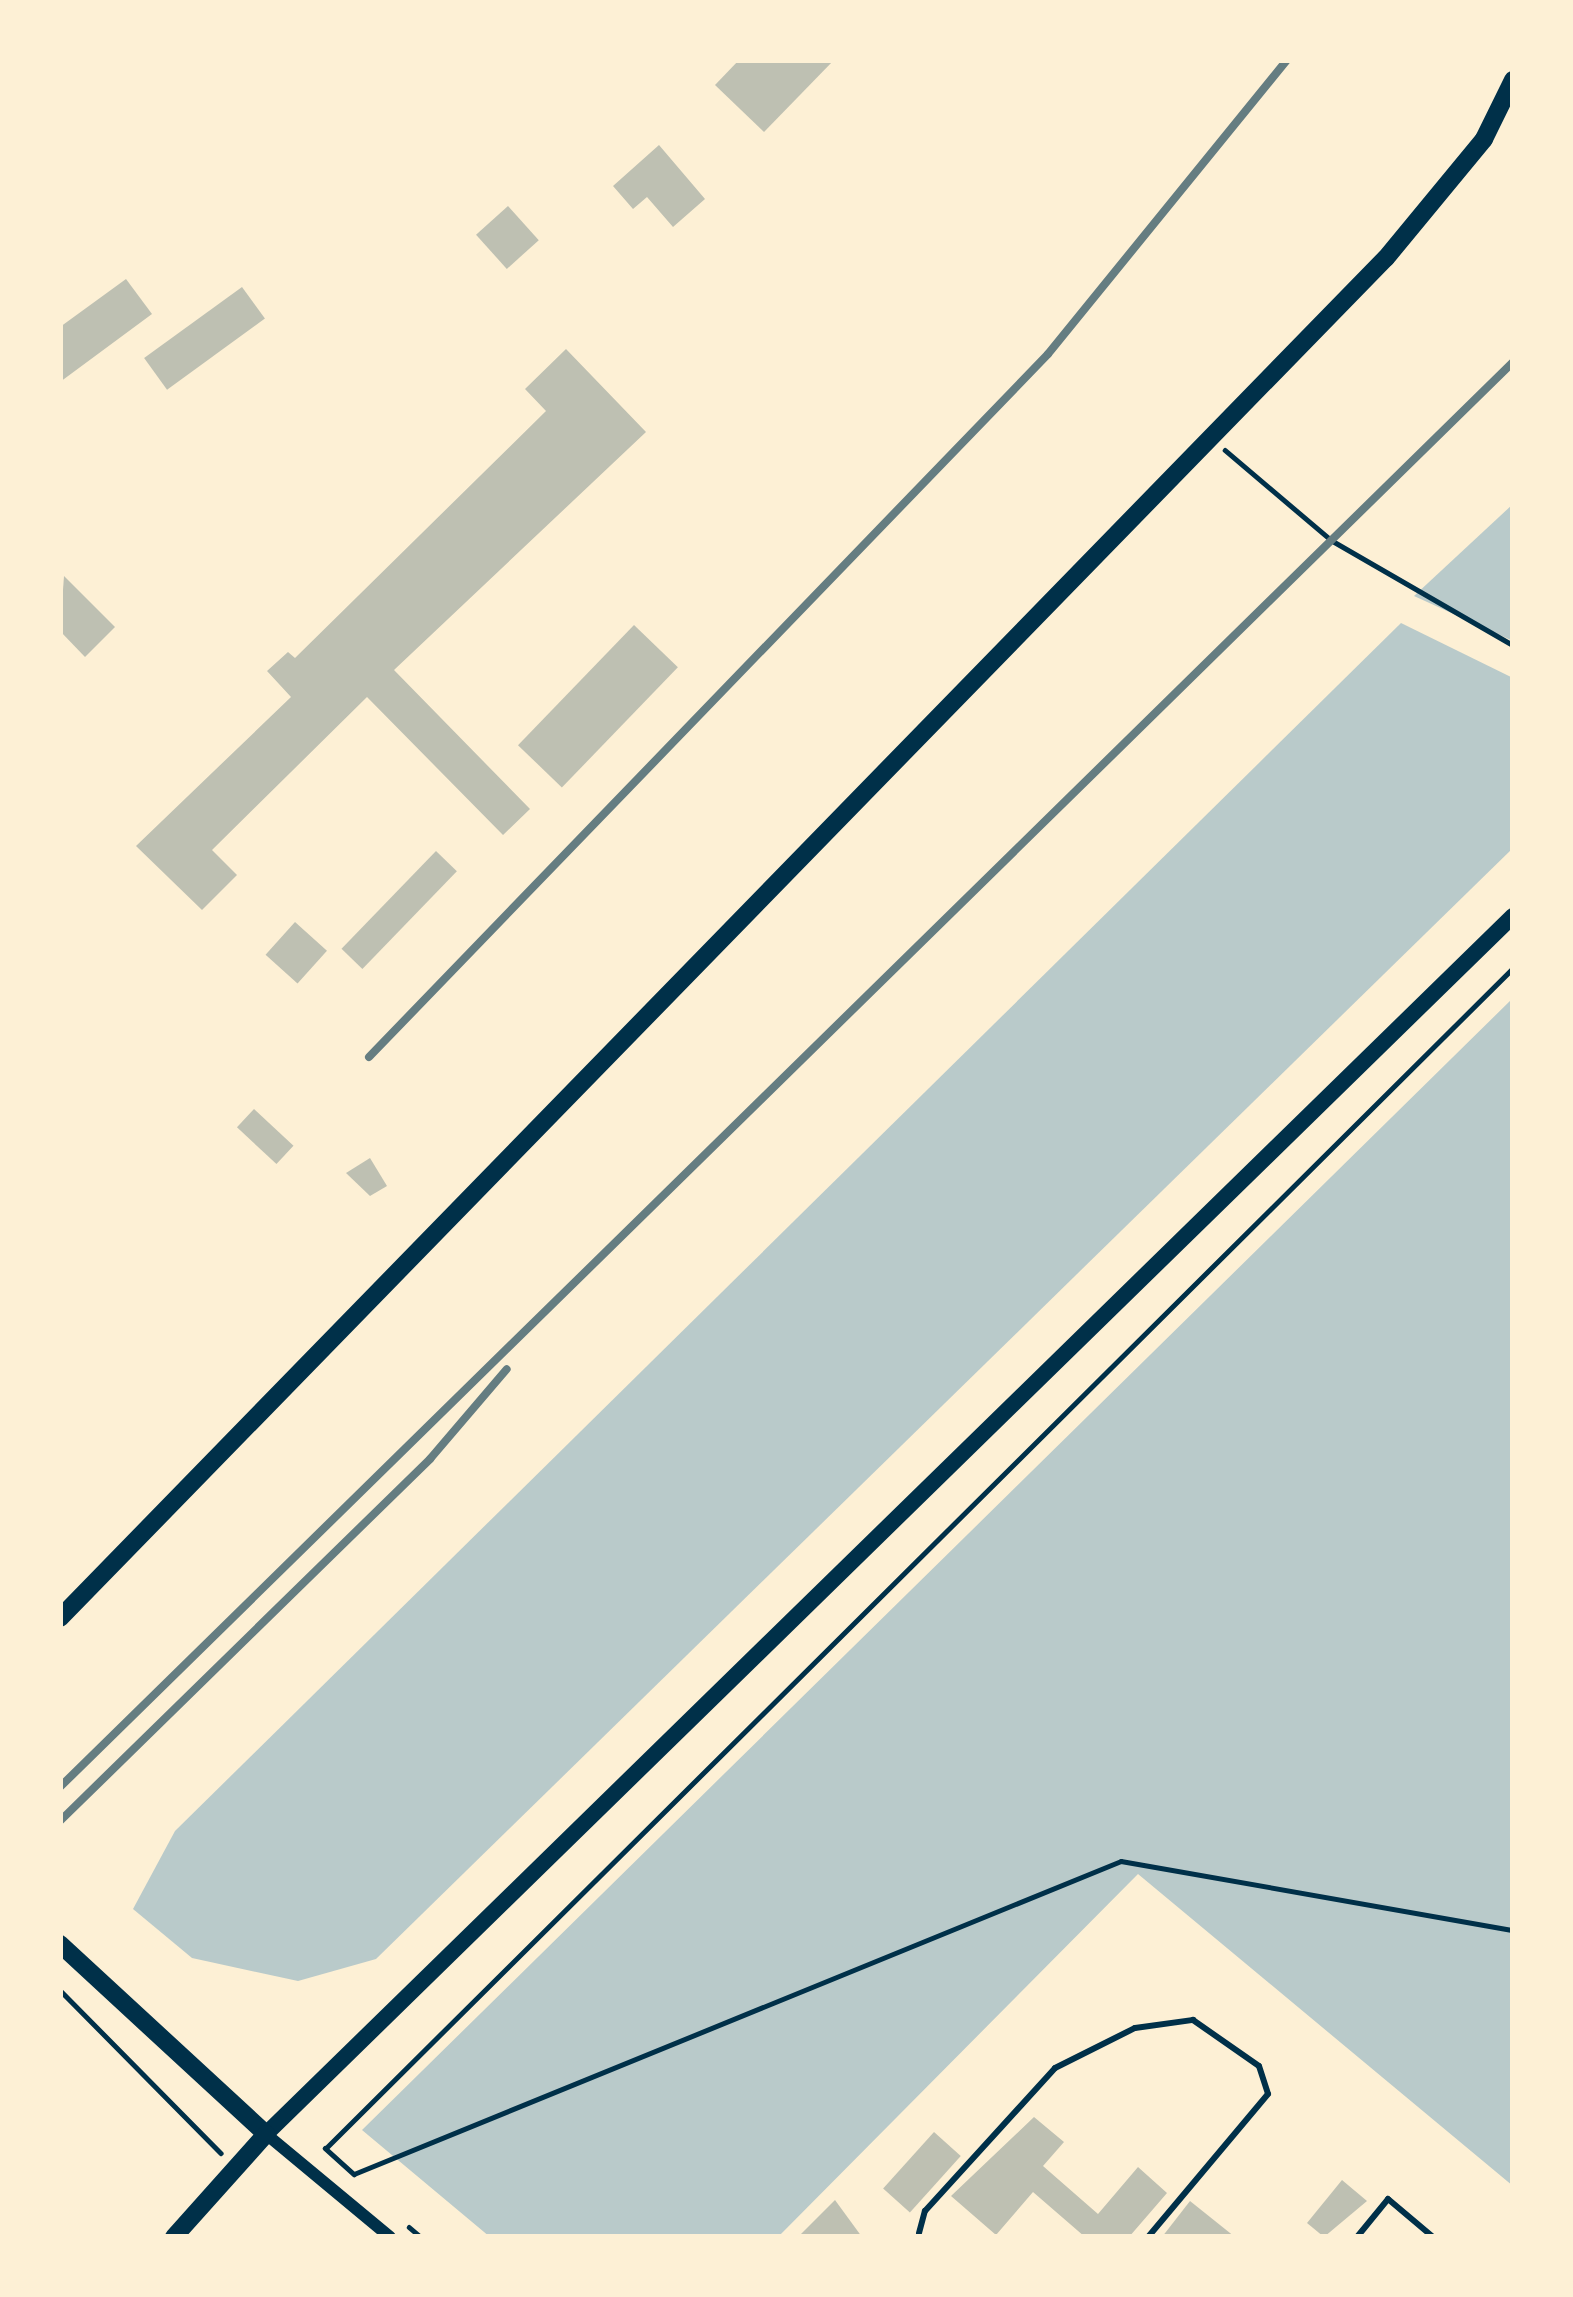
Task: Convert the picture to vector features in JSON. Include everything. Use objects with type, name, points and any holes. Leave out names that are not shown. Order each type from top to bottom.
[{"type":"main road","points":[[62,1611],[1386,258],[1484,139],[1513,80]]},
{"type":"main road","points":[[60,1944],[266,2134],[174,2237]]},
{"type":"street","points":[[390,2237],[266,2134],[1513,916]]},
{"type":"lane","points":[[958,2237],[917,2235],[925,2211],[1055,2068],[1135,2028],[1193,2020],[1259,2066],[1268,2094],[1148,2237]]},
{"type":"lane","points":[[1358,2237],[1388,2199],[1433,2237]]},
{"type":"path","points":[[1212,439],[1331,540],[1513,645]]},
{"type":"path","points":[[296,2160],[326,2148],[1513,968]]},
{"type":"path","points":[[326,2148],[354,2174],[1121,1861],[1513,1930]]},
{"type":"path","points":[[60,1990],[236,2168]]},
{"type":"shaded area","points":[[1513,504],[1513,641],[1414,596]]},
{"type":"shaded area","points":[[1401,623],[1513,678],[1513,848],[376,1959],[298,1981],[192,1958],[133,1909],[175,1831]]},
{"type":"shaded area","points":[[1513,998],[1513,2186],[1138,1874],[778,2237],[490,2237],[362,2130]]},
{"type":"building","points":[[739,60],[834,60],[764,132],[715,85]]},
{"type":"building","points":[[659,145],[705,199],[673,227],[647,197],[633,209],[613,186]]},
{"type":"building","points":[[508,206],[539,240],[507,269],[476,235]]},
{"type":"building","points":[[126,279],[152,314],[60,382],[60,327]]},
{"type":"building","points":[[242,287],[265,319],[167,390],[144,358]]},
{"type":"building","points":[[566,349],[646,432],[394,670],[530,809],[503,835],[367,697],[212,850],[237,875],[202,910],[136,846],[291,697],[267,671],[288,652],[295,658],[546,411],[525,389]]},
{"type":"building","points":[[64,576],[115,627],[85,657],[60,631]]},
{"type":"building","points":[[634,625],[678,667],[562,788],[518,745]]},
{"type":"building","points":[[436,851],[457,871],[362,969],[342,949]]},
{"type":"building","points":[[295,922],[327,951],[298,983],[266,955]]},
{"type":"building","points":[[254,1109],[293,1146],[276,1164],[237,1127]]},
{"type":"building","points":[[370,1158],[387,1186],[370,1196],[346,1173]]},
{"type":"building","points":[[1034,2117],[1064,2142],[1043,2166],[1098,2214],[1138,2167],[1167,2193],[1129,2237],[1085,2237],[1033,2192],[996,2235],[951,2196]]},
{"type":"building","points":[[934,2132],[961,2156],[910,2213],[883,2188]]},
{"type":"building","points":[[1342,2180],[1367,2201],[1324,2237],[1307,2223]]},
{"type":"building","points":[[835,2200],[862,2237],[798,2237]]},
{"type":"building","points":[[1190,2201],[1235,2237],[1162,2237]]},
{"type":"railway","points":[[369,1057],[1048,354],[1287,60]]},
{"type":"railway","points":[[60,1787],[1513,362]]},
{"type":"railway","points":[[60,1821],[430,1459],[507,1369]]}]
